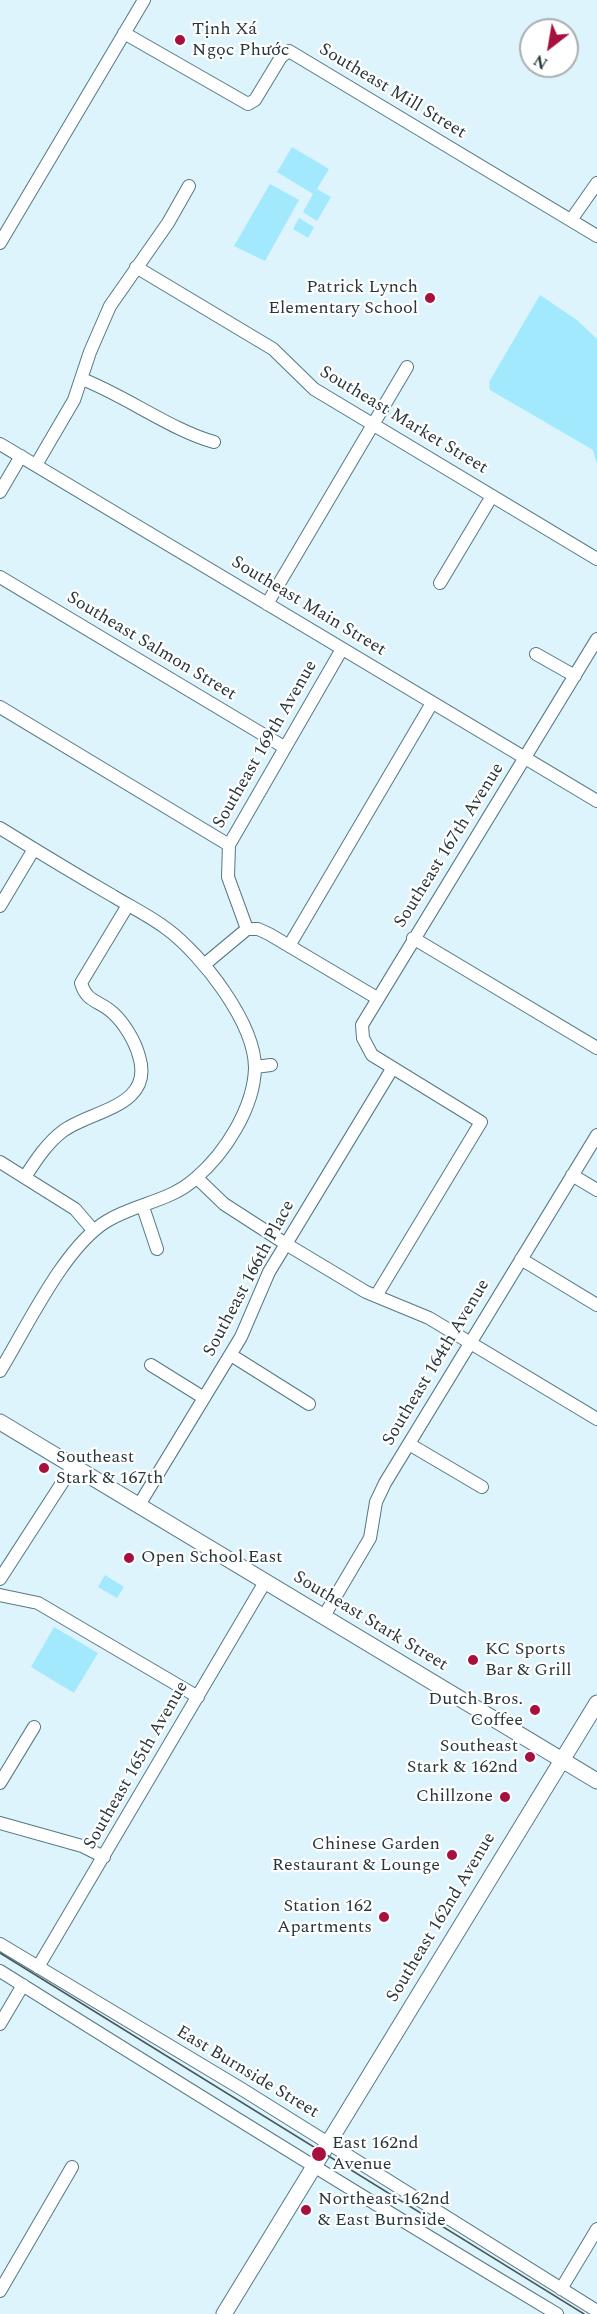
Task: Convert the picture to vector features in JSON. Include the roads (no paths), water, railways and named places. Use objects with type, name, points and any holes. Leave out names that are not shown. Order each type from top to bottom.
[{"type":"main road","name":"Southeast Stark Street","points":[[0,1422],[597,1780]]},
{"type":"main road","name":"Southeast 162nd Avenue","points":[[224,2314],[597,1703]]},
{"type":"street","points":[[0,243],[124,33],[139,2]]},
{"type":"street","name":"Southeast Mill Street","points":[[124,33],[248,104],[255,100],[281,57],[290,51],[597,236]]},
{"type":"street","points":[[571,220],[597,183]]},
{"type":"street","points":[[36,465],[66,417],[101,325],[136,267],[168,223],[189,186]]},
{"type":"street","name":"Southeast Market Street","points":[[136,267],[273,349],[306,384],[597,559]]},
{"type":"street","points":[[267,604],[407,367]]},
{"type":"street","points":[[82,380],[114,392],[198,437],[214,442]]},
{"type":"street","name":"Southeast Main Street","points":[[0,444],[597,801]]},
{"type":"street","points":[[0,492],[21,456]]},
{"type":"street","points":[[440,583],[492,496]]},
{"type":"street","name":"Southeast Salmon Street","points":[[0,576],[284,747]]},
{"type":"street","name":"Southeast 167th Avenue","points":[[392,1069],[372,1055],[363,1038],[362,1026],[413,938],[526,759],[597,639]]},
{"type":"street","name":"Southeast 169th Avenue","points":[[247,929],[228,877],[229,845],[342,649]]},
{"type":"street","points":[[536,654],[575,676]]},
{"type":"street","points":[[290,946],[432,703]]},
{"type":"street","points":[[0,707],[229,845]]},
{"type":"street","points":[[0,828],[168,929],[205,964],[235,1010],[255,1067],[245,1110],[220,1153],[196,1178],[179,1191],[109,1219],[93,1230],[73,1250],[0,1371]]},
{"type":"street","points":[[0,906],[34,849]]},
{"type":"street","points":[[25,1177],[50,1142],[63,1131],[77,1122],[112,1110],[125,1101],[138,1084],[141,1067],[139,1055],[128,1033],[112,1012],[85,995],[81,983],[128,905]]},
{"type":"street","points":[[205,964],[247,929],[258,929],[377,998]]},
{"type":"street","points":[[413,938],[597,1048]]},
{"type":"street","points":[[255,1067],[271,1065]]},
{"type":"street","points":[[376,1296],[481,1122],[392,1069]]},
{"type":"street","name":"Southeast 166th Place","points":[[139,1505],[231,1355],[286,1244],[392,1069]]},
{"type":"street","name":"Southeast 164th Avenue","points":[[324,1616],[370,1538],[380,1493],[597,1135]]},
{"type":"street","points":[[0,1162],[75,1209],[93,1230]]},
{"type":"street","points":[[572,1175],[597,1190]]},
{"type":"street","points":[[196,1178],[224,1204],[286,1244],[376,1296],[417,1312],[597,1419]]},
{"type":"street","points":[[143,1207],[157,1249]]},
{"type":"street","points":[[521,1259],[597,1305]]},
{"type":"street","points":[[231,1355],[309,1404]]},
{"type":"street","points":[[151,1365],[204,1398]]},
{"type":"street","points":[[409,1444],[482,1487]]},
{"type":"street","points":[[0,1579],[73,1466]]},
{"type":"street","name":"Southeast 165th Avenue","points":[[38,1967],[265,1582]]},
{"type":"street","points":[[0,1595],[27,1599],[44,1606],[198,1697]]},
{"type":"street","points":[[0,1784],[34,1727]]},
{"type":"street","points":[[0,1823],[82,1846],[104,1857]]},
{"type":"street","name":"East Burnside Street","points":[[0,1944],[320,2154],[550,2312]]},
{"type":"street","name":"East Burnside Street","points":[[0,1971],[597,2311]]},
{"type":"street","points":[[0,2024],[23,1985]]},
{"type":"street","points":[[0,2291],[72,2167]]},
{"type":"street","points":[[561,2289],[597,2229]]},
{"type":"tram line","points":[[0,1953],[584,2314]]},
{"type":"place","name":"Tịnh Xá Ngọc Phước","points":[[180,40]]},
{"type":"place","name":"Patrick Lynch Elementary School","points":[[430,298]]},
{"type":"place","name":"Southeast Stark & 167th","points":[[44,1468]]},
{"type":"place","name":"Open School East","points":[[129,1558]]},
{"type":"place","name":"KC Sports Bar & Grill","points":[[473,1660]]},
{"type":"place","name":"Dutch Bros. Coffee","points":[[535,1710]]},
{"type":"place","name":"Southeast Stark & 162nd","points":[[530,1757]]},
{"type":"place","name":"Chillzone","points":[[505,1797]]},
{"type":"place","name":"Chinese Garden Restaurant & Lounge","points":[[452,1855]]},
{"type":"place","name":"Station 162 Apartments","points":[[384,1917]]},
{"type":"place","name":"East 162nd Avenue","points":[[319,2154]]},
{"type":"place","name":"Northeast 162nd & East Burnside","points":[[306,2210]]}]
